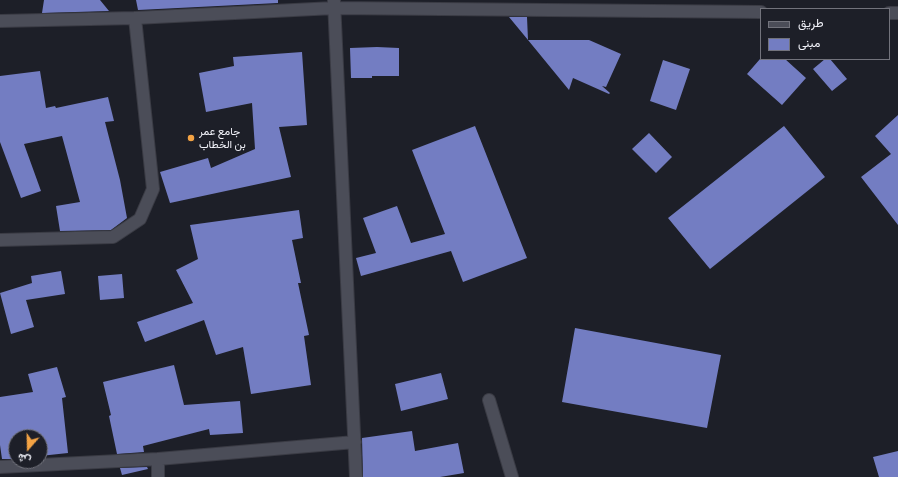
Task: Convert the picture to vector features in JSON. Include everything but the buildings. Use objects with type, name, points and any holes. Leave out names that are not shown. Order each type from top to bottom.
[{"type":"street","points":[[334,4],[356,477]]},
{"type":"street","points":[[0,21],[135,18],[334,4],[760,12]]},
{"type":"street","points":[[0,240],[113,237],[140,219],[153,189],[135,18]]},
{"type":"street","points":[[489,400],[512,477]]},
{"type":"street","points":[[0,467],[158,459],[355,442]]},
{"type":"street","points":[[158,459],[158,477]]},
{"type":"place","name":"جامع عمر بن الخطاب","points":[[191,138]]}]
